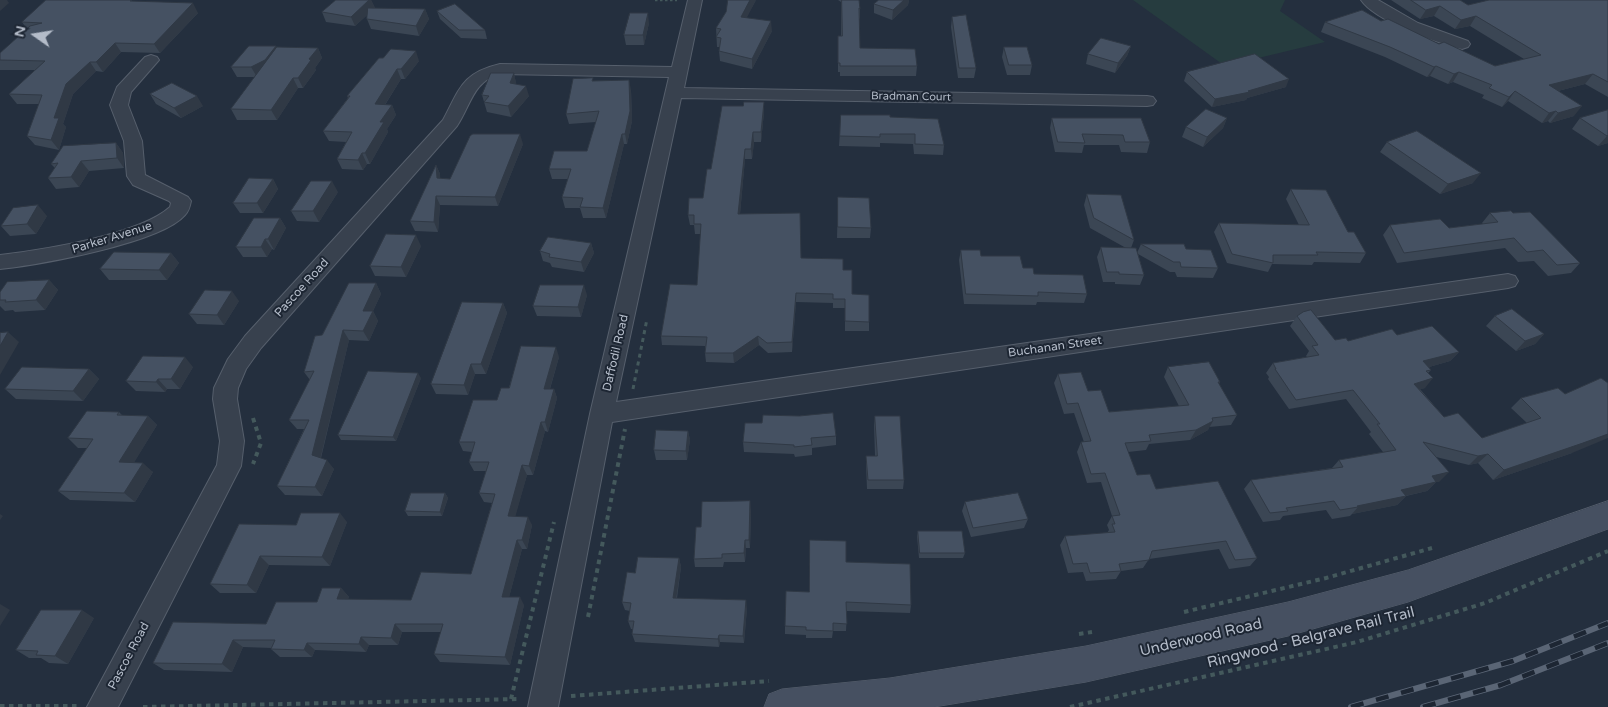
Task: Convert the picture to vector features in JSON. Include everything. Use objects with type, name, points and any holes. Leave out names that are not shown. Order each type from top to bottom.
[{"type":"main road","name":"Underwood Road","points":[[776,694],[890,696],[1086,664],[1288,618],[1408,586],[1608,515]]},
{"type":"street","name":"Daffodil Road","points":[[543,707],[602,414],[695,0]]},
{"type":"street","points":[[1368,0],[1412,28],[1435,37],[1462,44]]},
{"type":"street","name":"Parker Avenue","points":[[0,262],[56,255],[153,226],[174,216],[179,210],[181,201],[176,197],[140,180],[136,176],[131,134],[119,105],[123,91],[151,60]]},
{"type":"street","name":"Pascoe Road","points":[[102,707],[228,466],[232,441],[225,399],[230,377],[236,365],[253,342],[451,122],[473,81],[488,71],[500,69],[677,83]]},
{"type":"street","name":"Bradman Court","points":[[677,83],[1147,101]]},
{"type":"street","name":"Buchanan Street","points":[[602,414],[1508,280]]},
{"type":"path","points":[[654,0],[680,0]]},
{"type":"path","points":[[251,414],[261,443],[252,466]]},
{"type":"path","points":[[588,619],[626,426]]},
{"type":"path","points":[[1176,614],[1326,578],[1441,546]]},
{"type":"path","name":"Ringwood - Belgrave Rail Trail","points":[[1070,707],[1357,642],[1486,603],[1608,550]]},
{"type":"path","points":[[1075,635],[1094,631]]},
{"type":"path","points":[[574,686],[573,696],[776,694]]},
{"type":"path","points":[[0,706],[75,706],[80,697]]},
{"type":"path","points":[[143,707],[511,699]]},
{"type":"green space","points":[[1133,0],[1285,0],[1280,11],[1325,42],[1225,66]]},
{"type":"building","points":[[46,0],[131,0],[193,3],[154,44],[115,43],[96,62],[90,62],[66,84],[54,118],[59,118],[51,140],[27,136],[42,95],[9,94],[45,61],[0,60],[0,53],[30,26],[42,23],[22,22]]},
{"type":"building","points":[[336,0],[369,0],[351,17],[322,12]]},
{"type":"building","points":[[728,0],[750,0],[741,17],[771,21],[752,59],[719,51],[721,38],[716,37],[721,29],[716,28],[726,12]]},
{"type":"building","points":[[842,0],[859,0],[860,48],[915,49],[917,66],[840,66],[840,63],[838,63],[838,36],[842,36]]},
{"type":"building","points":[[879,0],[904,0],[893,10],[874,4]]},
{"type":"building","points":[[1411,0],[1460,0],[1468,5],[1489,0],[1608,0],[1608,82],[1593,74],[1549,85],[1582,106],[1558,113],[1556,111],[1549,113],[1515,91],[1509,97],[1489,88],[1492,85],[1459,72],[1454,74],[1436,66],[1434,67],[1390,47],[1325,22],[1362,10],[1381,21],[1388,19],[1439,44],[1444,42],[1495,66],[1541,55],[1476,16],[1461,20],[1440,6],[1426,10]]},
{"type":"building","points":[[455,4],[485,30],[459,30],[437,11]]},
{"type":"building","points":[[368,8],[425,9],[416,26],[367,19]]},
{"type":"building","points":[[630,13],[648,13],[643,35],[624,35]]},
{"type":"building","points":[[966,15],[976,68],[959,68],[952,17]]},
{"type":"building","points":[[1101,38],[1131,46],[1118,63],[1088,54]]},
{"type":"building","points":[[249,46],[276,46],[265,60],[251,67],[231,67]]},
{"type":"building","points":[[277,47],[318,48],[298,78],[293,78],[271,110],[231,109]]},
{"type":"building","points":[[1004,47],[1027,47],[1032,65],[1009,65]]},
{"type":"building","points":[[391,49],[416,51],[401,69],[397,69],[375,104],[392,105],[380,122],[384,122],[365,153],[362,153],[358,160],[337,159],[352,132],[323,131],[350,96],[347,96],[379,58],[383,58]]},
{"type":"building","points":[[1255,54],[1289,79],[1248,91],[1250,92],[1215,99],[1187,72]]},
{"type":"building","points":[[491,73],[514,73],[510,83],[526,86],[508,106],[484,102],[489,96],[482,95]]},
{"type":"building","points":[[593,78],[592,81],[629,80],[630,111],[625,134],[622,134],[603,208],[580,207],[583,198],[562,197],[571,169],[549,169],[554,151],[587,151],[599,111],[566,114],[573,79]]},
{"type":"building","points":[[172,83],[197,96],[174,108],[150,94]]},
{"type":"building","points":[[744,102],[764,102],[761,132],[753,132],[751,149],[745,149],[738,214],[800,213],[801,258],[843,259],[843,270],[852,270],[852,294],[869,295],[869,322],[845,321],[845,299],[833,299],[833,294],[796,293],[792,342],[767,343],[758,336],[733,353],[705,353],[707,337],[661,336],[670,284],[697,285],[701,224],[694,224],[694,215],[688,215],[689,198],[703,198],[707,169],[711,169],[722,106],[743,106]]},
{"type":"building","points":[[1206,109],[1227,118],[1207,137],[1186,127]]},
{"type":"building","points":[[1608,110],[1607,136],[1580,118]]},
{"type":"building","points":[[841,115],[890,115],[890,117],[938,119],[944,145],[915,144],[915,134],[880,134],[880,137],[840,136]]},
{"type":"building","points":[[1052,118],[1141,118],[1150,142],[1125,142],[1123,135],[1082,134],[1085,143],[1058,142]]},
{"type":"building","points":[[1417,131],[1481,173],[1448,184],[1387,142]]},
{"type":"building","points":[[473,134],[520,134],[495,197],[436,196],[434,222],[410,221],[436,165],[437,178],[450,179],[470,136]]},
{"type":"building","points":[[116,143],[117,158],[81,161],[71,177],[48,178],[58,163],[51,164],[63,146]]},
{"type":"building","points":[[249,178],[273,179],[257,203],[233,203]]},
{"type":"building","points":[[311,181],[332,181],[313,211],[291,211]]},
{"type":"building","points":[[1291,189],[1326,190],[1348,232],[1354,232],[1366,253],[1316,252],[1318,255],[1273,255],[1273,263],[1232,254],[1219,223],[1309,225]]},
{"type":"building","points":[[1087,194],[1121,195],[1134,240],[1094,218]]},
{"type":"building","points":[[838,197],[869,198],[871,228],[838,227]]},
{"type":"building","points":[[38,205],[27,224],[1,226],[13,208]]},
{"type":"building","points":[[1511,211],[1513,213],[1530,212],[1580,263],[1557,265],[1543,250],[1527,252],[1514,238],[1404,253],[1390,225],[1440,219],[1449,228],[1498,222],[1490,213]]},
{"type":"building","points":[[254,218],[280,218],[261,247],[236,247]]},
{"type":"building","points":[[386,234],[416,235],[401,267],[370,266]]},
{"type":"building","points":[[548,237],[591,243],[581,262],[549,257],[550,254],[540,251]]},
{"type":"building","points":[[1141,244],[1184,244],[1186,249],[1211,250],[1218,268],[1181,267],[1180,262],[1174,262]]},
{"type":"building","points":[[1101,247],[1136,248],[1144,275],[1107,272]]},
{"type":"building","points":[[961,250],[980,250],[981,256],[1020,256],[1023,268],[1033,268],[1034,274],[1083,275],[1087,294],[1038,292],[1038,296],[966,294]]},
{"type":"building","points":[[114,252],[171,253],[159,270],[100,269]]},
{"type":"building","points":[[49,280],[36,300],[5,302],[6,300],[0,300],[0,292],[7,282]]},
{"type":"building","points":[[349,283],[376,283],[363,311],[373,311],[363,331],[343,330],[312,455],[327,460],[315,487],[277,486],[309,420],[289,420],[314,371],[304,372],[315,336],[322,335]]},
{"type":"building","points":[[540,285],[584,285],[578,307],[533,306]]},
{"type":"building","points":[[205,290],[232,291],[217,315],[189,314]]},
{"type":"building","points":[[462,302],[503,303],[481,364],[471,364],[464,385],[431,384]]},
{"type":"building","points":[[1512,309],[1544,334],[1525,341],[1495,316]]},
{"type":"building","points":[[1311,310],[1335,340],[1346,338],[1348,341],[1392,329],[1397,335],[1432,326],[1459,352],[1423,361],[1431,370],[1426,371],[1433,378],[1414,384],[1444,417],[1458,413],[1482,438],[1541,418],[1521,398],[1558,388],[1565,394],[1601,378],[1608,383],[1608,434],[1504,470],[1488,454],[1478,456],[1423,442],[1449,472],[1432,476],[1436,482],[1401,490],[1406,496],[1340,510],[1334,501],[1286,508],[1288,511],[1270,513],[1251,480],[1343,467],[1339,460],[1396,450],[1377,424],[1380,424],[1353,390],[1296,400],[1275,369],[1273,363],[1319,355],[1312,346],[1318,345],[1297,316]]},
{"type":"building","points":[[8,332],[0,346],[0,333]]},
{"type":"building","points":[[521,346],[556,347],[544,389],[554,389],[545,422],[541,422],[529,466],[522,465],[508,516],[528,517],[522,540],[517,540],[502,597],[520,597],[505,657],[434,654],[443,624],[395,624],[391,638],[361,637],[359,644],[307,643],[304,650],[271,649],[275,640],[233,640],[222,664],[153,663],[173,622],[266,624],[276,602],[317,602],[322,588],[341,588],[337,599],[411,600],[421,572],[471,574],[495,494],[479,493],[489,462],[469,462],[475,442],[459,442],[473,400],[497,400],[501,388],[509,388]]},
{"type":"building","points":[[143,356],[185,357],[171,379],[158,379],[156,382],[126,381]]},
{"type":"building","points":[[1209,362],[1237,415],[1212,418],[1213,421],[1196,430],[1149,435],[1151,441],[1125,443],[1137,475],[1150,474],[1156,489],[1218,481],[1257,558],[1235,560],[1226,541],[1152,551],[1149,560],[1119,564],[1121,571],[1090,573],[1087,563],[1073,564],[1065,536],[1115,532],[1112,516],[1120,515],[1105,473],[1091,474],[1081,442],[1091,441],[1078,403],[1067,404],[1058,374],[1081,372],[1088,391],[1101,390],[1109,412],[1189,405],[1168,367]]},
{"type":"building","points":[[22,367],[89,369],[73,391],[5,389]]},
{"type":"building","points":[[368,371],[418,373],[393,437],[338,435]]},
{"type":"building","points":[[87,411],[119,412],[117,415],[148,416],[119,462],[143,463],[124,493],[58,491],[93,439],[68,438]]},
{"type":"building","points":[[833,413],[836,436],[811,438],[812,445],[794,447],[794,445],[743,442],[745,423],[762,423],[763,415],[799,416]]},
{"type":"building","points":[[875,416],[900,416],[904,480],[868,480],[866,456],[877,456]]},
{"type":"building","points":[[656,430],[688,431],[686,451],[654,450]]},
{"type":"building","points":[[411,493],[445,493],[440,512],[405,511]]},
{"type":"building","points":[[1018,493],[1028,519],[973,528],[965,502]]},
{"type":"building","points":[[750,501],[749,540],[745,540],[744,553],[722,554],[722,558],[694,559],[696,527],[701,527],[702,502]]},
{"type":"building","points":[[301,513],[340,513],[322,557],[260,556],[247,585],[210,584],[239,524],[296,525]]},
{"type":"building","points":[[918,531],[962,531],[965,553],[920,553]]},
{"type":"building","points":[[810,540],[846,541],[846,562],[910,564],[911,605],[846,602],[847,624],[833,623],[833,631],[806,630],[806,627],[785,626],[786,591],[809,592]]},
{"type":"building","points":[[638,557],[679,558],[673,598],[746,600],[743,636],[719,635],[718,639],[632,634],[634,621],[628,621],[631,603],[622,602],[627,572],[635,573]]},
{"type":"building","points":[[41,610],[82,610],[55,656],[36,655],[38,651],[16,650]]},
{"type":"railway","points":[[1351,707],[1513,661],[1608,623]]},
{"type":"railway","points":[[1423,707],[1501,685],[1608,643]]}]
